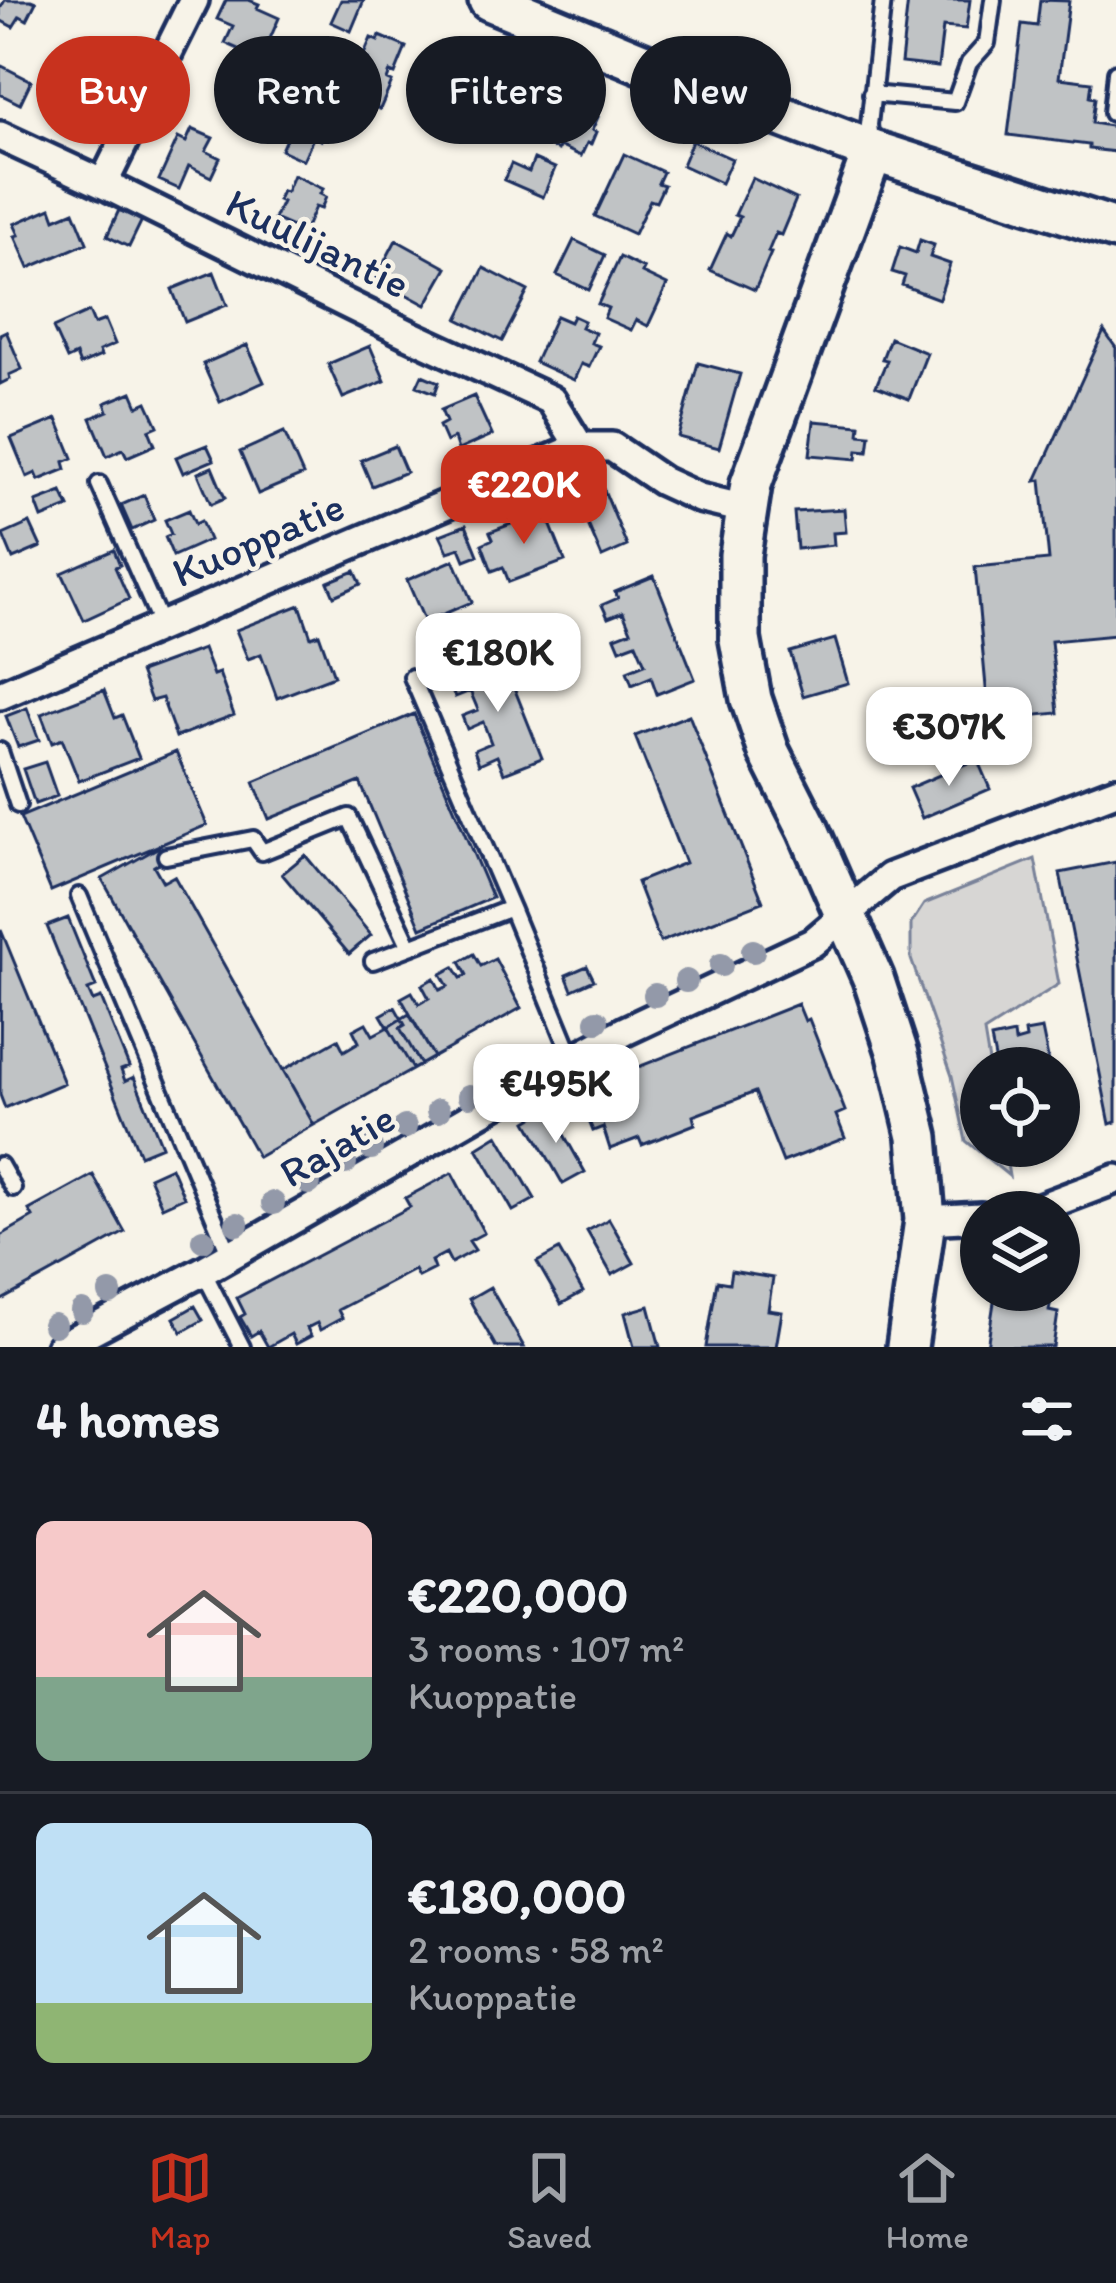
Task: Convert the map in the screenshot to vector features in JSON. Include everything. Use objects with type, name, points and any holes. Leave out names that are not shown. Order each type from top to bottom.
[{"type":"street","points":[[103,184],[194,0]]},
{"type":"street","points":[[489,0],[873,151],[1116,229]]},
{"type":"street","name":"Kuulijantie","points":[[0,136],[551,400],[580,447]]},
{"type":"street","points":[[873,151],[764,443],[746,509],[740,556],[740,639],[751,699],[769,752],[873,978],[898,1054],[917,1137],[925,1220],[907,1347]]},
{"type":"street","points":[[580,447],[612,447],[662,481],[699,498],[746,509]]},
{"type":"street","name":"Kuoppatie","points":[[0,695],[580,447]]},
{"type":"street","name":"Rajatie","points":[[60,1347],[625,1031],[812,943],[890,877],[1116,791]]},
{"type":"street","points":[[1080,1193],[1116,1179]]},
{"type":"street","points":[[925,1220],[960,1218]]},
{"type":"lane","points":[[873,151],[869,124],[883,0]]},
{"type":"lane","points":[[872,94],[955,102],[969,63],[987,43],[993,0]]},
{"type":"lane","points":[[1112,113],[1116,72]]},
{"type":"lane","points":[[99,484],[161,626]]},
{"type":"lane","points":[[412,677],[573,1059]]},
{"type":"lane","points":[[0,751],[18,805]]},
{"type":"lane","points":[[166,856],[253,839],[262,852],[350,818],[410,947]]},
{"type":"lane","points":[[79,896],[230,1255]]},
{"type":"lane","points":[[373,962],[511,908]]},
{"type":"lane","points":[[0,1165],[13,1188]]},
{"type":"lane","points":[[203,1270],[242,1347]]},
{"type":"shaded area","points":[[1035,859],[1059,984],[984,1032],[986,1047],[960,1047],[960,1113],[952,1076],[911,959],[911,924],[924,904]]},
{"type":"building","points":[[5,0],[36,2],[27,20],[20,16],[13,27],[0,20]]},
{"type":"building","points":[[226,0],[249,0],[279,18],[271,36],[228,36],[233,26],[217,19]]},
{"type":"building","points":[[341,0],[364,0],[351,31],[331,22]]},
{"type":"building","points":[[908,0],[970,0],[966,29],[943,27],[938,67],[901,63]]},
{"type":"building","points":[[1040,0],[1069,1],[1059,78],[1092,82],[1092,123],[1116,127],[1116,152],[1008,135],[1022,24],[1037,26]]},
{"type":"building","points":[[382,37],[406,47],[395,74],[390,72],[387,80],[392,82],[382,104]]},
{"type":"building","points":[[0,65],[31,81],[20,104],[0,94]]},
{"type":"building","points":[[192,129],[213,138],[206,151],[220,158],[211,177],[189,166],[179,189],[159,180],[175,144],[190,144]]},
{"type":"building","points":[[284,144],[310,144],[303,160],[281,150]]},
{"type":"building","points":[[545,144],[587,144],[581,156],[559,146],[558,150]]},
{"type":"building","points":[[691,144],[732,159],[721,183],[682,165]]},
{"type":"building","points":[[624,154],[663,172],[658,183],[664,185],[656,202],[650,200],[634,234],[595,216]]},
{"type":"building","points":[[534,159],[555,168],[543,197],[504,180],[511,164],[529,172]]},
{"type":"building","points":[[293,175],[323,189],[320,194],[326,197],[321,209],[315,207],[304,232],[274,219],[282,202],[278,200]]},
{"type":"building","points":[[752,178],[796,199],[781,235],[776,233],[755,290],[710,270],[740,217],[735,215]]},
{"type":"building","points":[[51,208],[55,219],[74,211],[87,243],[29,268],[14,224]]},
{"type":"building","points":[[119,210],[142,220],[129,247],[107,236]]},
{"type":"building","points":[[396,240],[447,268],[426,305],[376,278]]},
{"type":"building","points":[[574,240],[605,255],[589,290],[557,275]]},
{"type":"building","points":[[920,240],[934,245],[930,257],[950,264],[939,299],[902,285],[905,276],[892,272],[900,247],[916,253]]},
{"type":"building","points":[[620,257],[667,285],[648,326],[636,320],[631,330],[604,318],[608,308],[598,304]]},
{"type":"building","points":[[484,268],[528,291],[502,341],[458,319]]},
{"type":"building","points":[[214,272],[227,305],[185,322],[172,289]]},
{"type":"building","points":[[89,312],[94,324],[105,320],[115,344],[80,365],[76,355],[67,359],[53,328]]},
{"type":"building","points":[[556,316],[584,321],[581,327],[595,333],[591,343],[599,346],[589,367],[581,364],[574,380],[535,362]]},
{"type":"building","points":[[6,331],[22,369],[0,384],[0,334]]},
{"type":"building","points":[[1104,331],[1116,348],[1116,635],[1051,641],[1058,713],[989,720],[975,567],[1049,560],[1041,480],[1036,481]]},
{"type":"building","points":[[890,338],[927,353],[909,399],[876,386]]},
{"type":"building","points":[[247,345],[264,382],[220,402],[203,364]]},
{"type":"building","points":[[370,346],[385,381],[343,398],[328,364]]},
{"type":"building","points":[[698,363],[740,374],[719,448],[678,437]]},
{"type":"building","points":[[422,375],[439,382],[435,393],[417,386]]},
{"type":"building","points":[[132,392],[138,406],[147,402],[158,426],[149,430],[155,445],[127,457],[123,449],[107,456],[91,418],[108,411],[105,403]]},
{"type":"building","points":[[474,396],[492,435],[458,450],[454,438],[446,442],[439,426],[446,422],[441,410]]},
{"type":"building","points":[[57,419],[73,458],[64,462],[66,469],[39,480],[36,473],[27,477],[11,438]]},
{"type":"building","points":[[814,421],[860,425],[859,434],[870,435],[868,451],[858,450],[857,459],[810,455]]},
{"type":"building","points":[[284,432],[303,475],[258,494],[240,452]]},
{"type":"building","points":[[207,445],[214,460],[183,473],[176,457]]},
{"type":"building","points":[[395,446],[406,472],[372,486],[361,460]]},
{"type":"building","points":[[212,467],[225,498],[211,504],[198,473]]},
{"type":"building","points":[[604,490],[627,546],[602,557],[578,501]]},
{"type":"building","points":[[62,492],[69,507],[42,518],[36,502]]},
{"type":"building","points":[[144,495],[154,520],[132,530],[121,505]]},
{"type":"building","points":[[844,509],[846,532],[833,533],[834,545],[797,549],[794,512]]},
{"type":"building","points":[[189,510],[195,524],[201,521],[209,540],[173,556],[165,537],[171,534],[165,520]]},
{"type":"building","points":[[545,511],[565,561],[509,582],[503,567],[492,571],[482,544],[493,539],[490,532]]},
{"type":"building","points":[[30,523],[41,547],[13,559],[3,535]]},
{"type":"building","points":[[466,525],[478,555],[465,560],[460,548],[448,552],[440,535]]},
{"type":"building","points":[[114,550],[120,565],[115,567],[129,599],[84,620],[62,573]]},
{"type":"building","points":[[454,560],[472,602],[425,622],[407,580]]},
{"type":"building","points":[[355,571],[361,584],[334,596],[328,582]]},
{"type":"building","points":[[654,576],[695,679],[657,694],[651,677],[632,685],[627,671],[645,664],[636,643],[620,649],[615,637],[631,631],[623,612],[608,618],[602,605],[618,598],[615,592]]},
{"type":"building","points":[[300,605],[311,637],[319,634],[334,676],[277,698],[261,654],[248,659],[236,630]]},
{"type":"building","points":[[835,639],[848,683],[803,696],[790,652]]},
{"type":"building","points":[[203,649],[213,675],[219,673],[234,715],[176,737],[162,698],[151,701],[140,672]]},
{"type":"building","points":[[501,655],[542,758],[504,773],[497,756],[479,764],[474,750],[491,743],[483,722],[467,729],[462,716],[478,710],[470,691],[455,697],[449,684],[465,677],[462,671]]},
{"type":"building","points":[[104,690],[115,718],[122,715],[139,758],[79,781],[62,739],[52,743],[41,714]]},
{"type":"building","points":[[27,708],[39,740],[18,747],[6,716]]},
{"type":"building","points":[[414,714],[492,898],[421,928],[360,782],[269,819],[254,782]]},
{"type":"building","points":[[689,715],[763,902],[660,942],[637,882],[685,863],[635,736]]},
{"type":"building","points":[[176,752],[207,825],[51,891],[20,817]]},
{"type":"building","points":[[977,759],[990,789],[922,818],[909,788]]},
{"type":"building","points":[[45,762],[57,796],[35,804],[23,769]]},
{"type":"building","points":[[159,847],[166,859],[154,866],[163,882],[174,876],[314,1125],[258,1157],[102,879]]},
{"type":"building","points":[[305,855],[371,935],[349,954],[282,874]]},
{"type":"building","points":[[1116,862],[1116,1122],[1110,1124],[1060,873]]},
{"type":"building","points":[[68,918],[96,987],[88,990],[93,1001],[101,998],[129,1067],[121,1070],[125,1081],[134,1077],[162,1146],[140,1155],[47,926]]},
{"type":"building","points":[[1,930],[64,1083],[5,1108],[0,1095]]},
{"type":"building","points":[[474,954],[481,966],[495,959],[521,1008],[434,1057],[401,998],[412,992],[419,1004],[429,998],[422,985],[434,978],[440,990],[448,986],[441,974],[454,967],[461,978],[467,975],[460,962]]},
{"type":"building","points":[[587,966],[594,980],[572,990],[566,975]]},
{"type":"building","points":[[798,1004],[805,1021],[809,1019],[845,1111],[836,1115],[845,1138],[783,1162],[755,1092],[693,1116],[695,1124],[642,1145],[639,1138],[610,1149],[603,1127],[593,1131],[577,1091]]},
{"type":"building","points":[[395,1007],[405,1025],[400,1028],[421,1065],[314,1125],[283,1070],[338,1039],[344,1051],[359,1042],[353,1030],[366,1023],[373,1035],[388,1027],[381,1015]]},
{"type":"building","points":[[409,1014],[434,1057],[413,1069],[388,1027]]},
{"type":"building","points":[[1042,1029],[1046,1047],[993,1047],[991,1039],[1014,1034],[1015,1042],[1026,1039],[1025,1032]]},
{"type":"building","points":[[549,1108],[585,1172],[563,1184],[527,1121]]},
{"type":"building","points":[[498,1135],[535,1199],[513,1211],[477,1148]]},
{"type":"building","points":[[171,1167],[184,1197],[162,1207],[149,1177]]},
{"type":"building","points":[[452,1173],[484,1233],[469,1241],[475,1250],[451,1263],[446,1253],[431,1261],[434,1269],[418,1277],[414,1270],[338,1310],[342,1318],[320,1330],[317,1323],[307,1328],[311,1336],[296,1344],[291,1334],[268,1347],[259,1331],[251,1336],[240,1317],[245,1314],[237,1298],[410,1207],[405,1198]]},
{"type":"building","points":[[93,1175],[125,1232],[0,1301],[0,1236],[33,1217],[29,1210]]},
{"type":"building","points":[[609,1219],[634,1263],[612,1275],[587,1231]]},
{"type":"building","points":[[559,1250],[583,1292],[561,1304],[537,1262]]},
{"type":"building","points":[[731,1271],[773,1278],[768,1310],[782,1312],[776,1347],[706,1347],[717,1281],[729,1283]]},
{"type":"building","points":[[490,1287],[524,1347],[496,1347],[469,1299]]},
{"type":"building","points":[[195,1306],[203,1320],[182,1332],[174,1318]]},
{"type":"building","points":[[649,1306],[660,1347],[634,1347],[625,1313]]},
{"type":"building","points":[[993,1311],[1058,1313],[1053,1347],[987,1347]]}]
